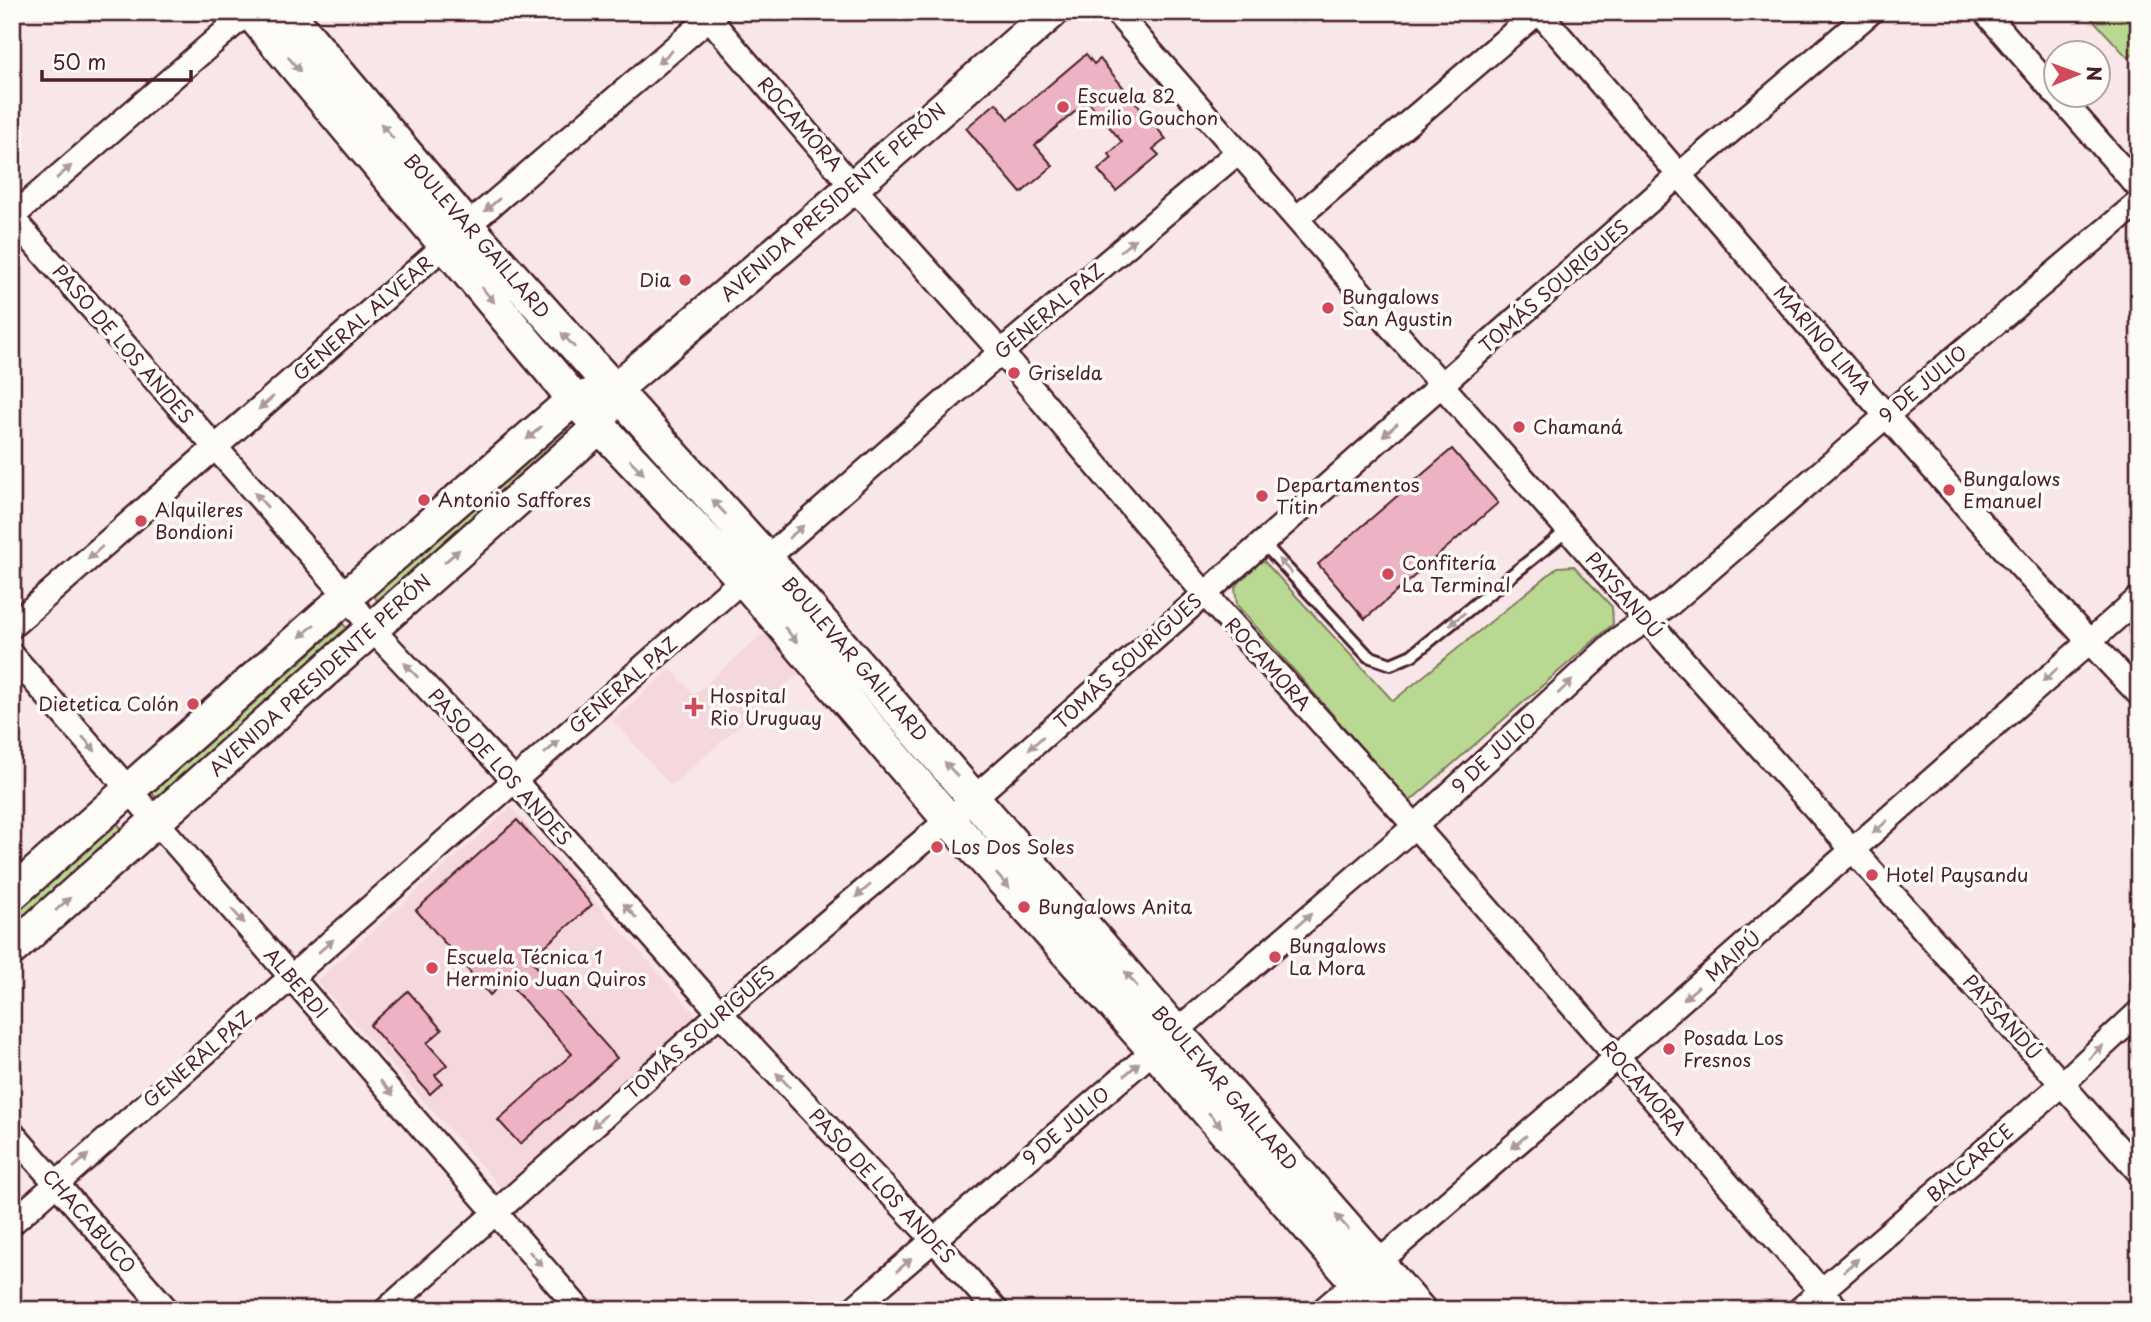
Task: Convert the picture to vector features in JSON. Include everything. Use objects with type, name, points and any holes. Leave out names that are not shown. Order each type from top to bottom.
[{"type":"street","points":[[12,218],[249,12]]},
{"type":"street","name":"BOULEVAR GAILLARD","points":[[249,12],[457,236],[613,391],[766,558],[975,797],[1165,1041]]},
{"type":"street","name":"BOULEVAR GAILLARD","points":[[287,12],[457,236],[574,399],[743,579],[948,819],[1165,1041],[1367,1272],[1419,1310]]},
{"type":"street","name":"AVENIDA PRESIDENTE PERÓN","points":[[12,949],[599,427],[613,391],[853,187],[1052,12]]},
{"type":"street","name":"PAYSANDÚ","points":[[1116,12],[1646,619],[2139,1172]]},
{"type":"street","points":[[1297,218],[1538,12]]},
{"type":"street","name":"MARINO LIMA","points":[[1538,12],[1887,415],[2088,641],[2139,694]]},
{"type":"street","name":"TOMÁS SOURIGUES","points":[[386,1310],[720,1013],[975,797],[1680,174],[1871,12]]},
{"type":"street","points":[[1985,12],[2042,77]]},
{"type":"street","name":"GENERAL ALVEAR","points":[[12,626],[710,14]]},
{"type":"street","name":"ROCAMORA","points":[[710,14],[853,187],[1001,352],[1204,593],[1415,826],[1838,1310]]},
{"type":"street","points":[[2069,108],[2139,188]]},
{"type":"street","name":"GENERAL PAZ","points":[[12,1223],[1001,352],[1238,152]]},
{"type":"street","name":"9 DE JULIO","points":[[852,1310],[1415,826],[1617,640],[1671,603],[1887,415],[2139,202]]},
{"type":"street","name":"PASO DE LOS ANDES","points":[[12,218],[346,596],[371,628],[514,780],[720,1013],[934,1240],[996,1310]]},
{"type":"street","name":"AVENIDA PRESIDENTE PERÓN","points":[[12,894],[346,596],[574,399],[613,391]]},
{"type":"street","name":"MAIPÚ","points":[[1323,1310],[1852,852],[2139,598]]},
{"type":"street","name":"ALBERDI","points":[[12,655],[580,1310]]},
{"type":"street","name":"BALCARCE","points":[[1799,1310],[2062,1084],[2139,1012]]},
{"type":"street","name":"CHACABUCO","points":[[12,1133],[167,1310]]},
{"type":"street","name":"BOULEVAR GAILLARD","points":[[1367,1272],[1381,1310]]},
{"type":"lane","points":[[1263,543],[1368,656],[1391,664],[1412,655],[1568,530]]},
{"type":"shaded area","name":"Hospital Rio Uruguay","points":[[765,632],[800,672],[671,786],[613,720],[671,669],[694,695]]},
{"type":"shaded area","points":[[511,807],[696,1015],[502,1189],[317,981]]},
{"type":"green space","points":[[2086,12],[2139,12],[2139,49],[2128,58]]},
{"type":"green space","points":[[564,427],[572,435],[380,604],[373,595]]},
{"type":"green space","points":[[1262,559],[1393,701],[1558,567],[1574,566],[1612,607],[1613,624],[1409,802],[1237,605],[1235,587]]},
{"type":"green space","points":[[343,624],[351,633],[159,801],[152,793]]},
{"type":"green space","points":[[116,822],[124,831],[12,929],[12,914]]},
{"type":"building","points":[[1086,54],[1094,64],[1100,59],[1166,139],[1153,149],[1159,155],[1116,191],[1098,170],[1112,158],[1109,154],[1122,142],[1088,101],[1035,145],[1053,166],[1021,193],[966,128],[996,103],[1009,119]]},
{"type":"building","points":[[1452,449],[1498,503],[1365,619],[1318,564]]},
{"type":"building","points":[[517,820],[592,905],[530,959],[617,1058],[520,1144],[498,1120],[572,1054],[506,980],[490,995],[416,910]]},
{"type":"building","points":[[408,991],[442,1030],[427,1043],[447,1065],[435,1075],[442,1083],[430,1094],[370,1025]]},
{"type":"place","name":"Escuela 82 Emilio Gouchon","points":[[1063,107]]},
{"type":"place","name":"Dia","points":[[685,280]]},
{"type":"place","name":"Bungalows San Agustin","points":[[1328,308]]},
{"type":"place","name":"Griselda","points":[[1014,373]]},
{"type":"place","name":"Chamaná","points":[[1519,427]]},
{"type":"place","name":"Bungalows Emanuel","points":[[1949,490]]},
{"type":"place","name":"Departamentos Titin","points":[[1262,496]]},
{"type":"place","name":"Antonio Saffores","points":[[424,500]]},
{"type":"place","name":"Alquileres Bondioni","points":[[141,521]]},
{"type":"place","name":"Confitería La Terminal","points":[[1388,574]]},
{"type":"place","name":"Dietetica Colón","points":[[193,704]]},
{"type":"place","name":"Hospital Rio Uruguay","points":[[694,707]]},
{"type":"place","name":"Los Dos Soles","points":[[937,847]]},
{"type":"place","name":"Hotel Paysandu","points":[[1872,875]]},
{"type":"place","name":"Bungalows Anita","points":[[1024,907]]},
{"type":"place","name":"Bungalows La Mora","points":[[1275,957]]},
{"type":"place","name":"Escuela Técnica 1 Herminio Juan Quiros","points":[[432,968]]},
{"type":"place","name":"Posada Los Fresnos","points":[[1669,1049]]}]
